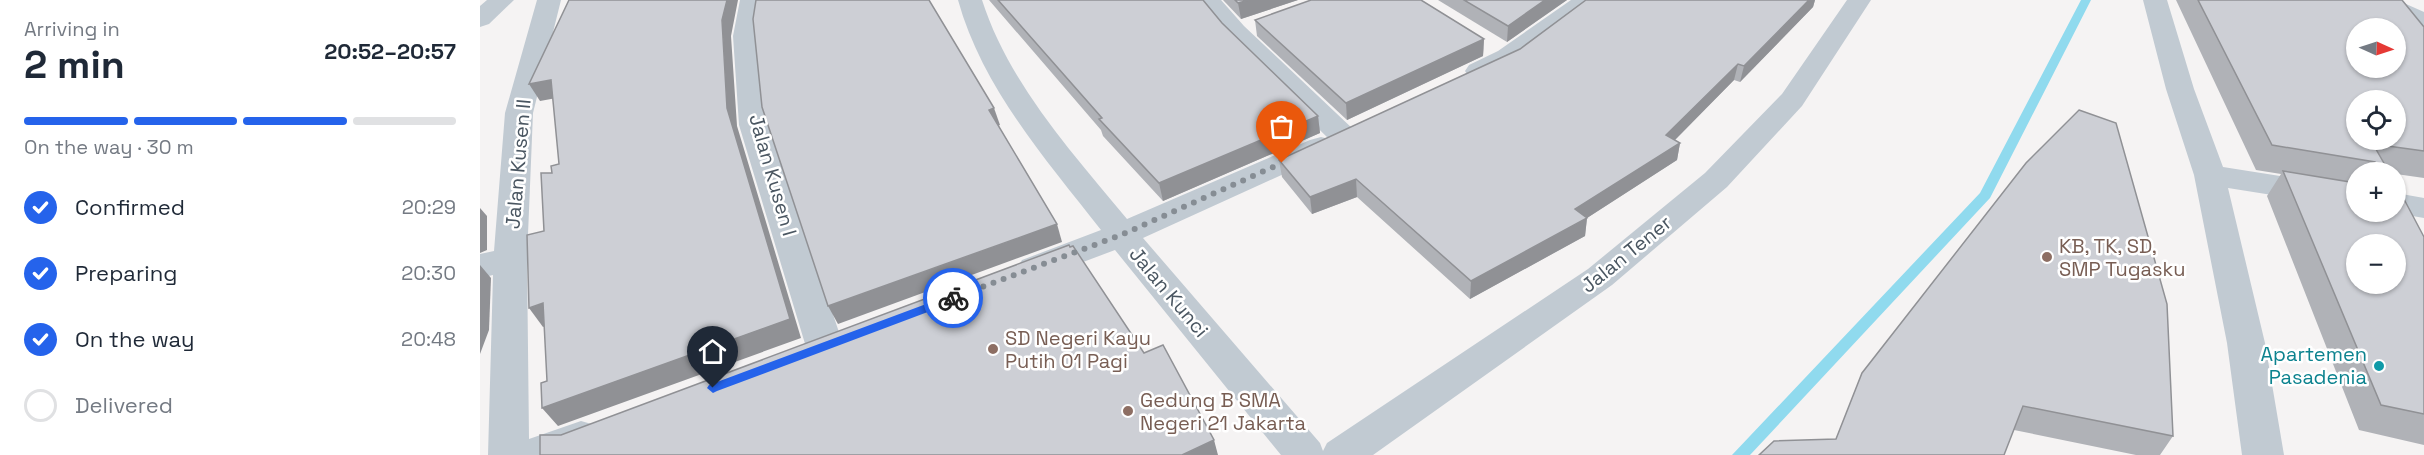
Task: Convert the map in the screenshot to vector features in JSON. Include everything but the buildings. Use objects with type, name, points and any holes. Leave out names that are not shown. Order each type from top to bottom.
[{"type":"street","points":[[480,19],[502,0]]},
{"type":"street","name":"Jalan Kusen II","points":[[509,455],[495,263],[519,113],[549,0]]},
{"type":"street","name":"Jalan Kusen I","points":[[752,0],[746,36],[754,125],[825,347]]},
{"type":"street","name":"Jalan Kunci","points":[[970,0],[975,23],[1020,105],[1121,235],[1305,455]]},
{"type":"street","points":[[1000,280],[1121,235],[1353,131],[1235,32],[1208,0]]},
{"type":"street","points":[[1456,82],[1498,51],[1587,0]]},
{"type":"street","name":"Jalan Tener","points":[[1342,455],[1600,277],[1716,180],[1792,100],[1860,0]]},
{"type":"street","points":[[2155,0],[2180,89],[2210,175],[2246,343],[2263,455]]},
{"type":"street","points":[[2376,0],[2424,21]]},
{"type":"street","points":[[1235,32],[1265,22]]},
{"type":"street","points":[[2210,175],[2346,196]]},
{"type":"street","points":[[2406,205],[2424,208]]},
{"type":"street","points":[[533,455],[612,426]]},
{"type":"waterway","points":[[1740,455],[1985,195],[2086,0]]},
{"type":"way so far","points":[[953,298],[1121,235],[1282,163]]},
{"type":"place","name":"KB, TK, SD, SMP Tugasku","points":[[2047,257]]},
{"type":"place","name":"SD Negeri Kayu Putih 01 Pagi","points":[[993,349]]},
{"type":"place","name":"Apartemen Pasadenia","points":[[2379,366]]},
{"type":"place","name":"Gedung B SMA Negeri 21 Jakarta","points":[[1128,411]]},
{"type":"route","points":[[713,388],[953,298]]}]
